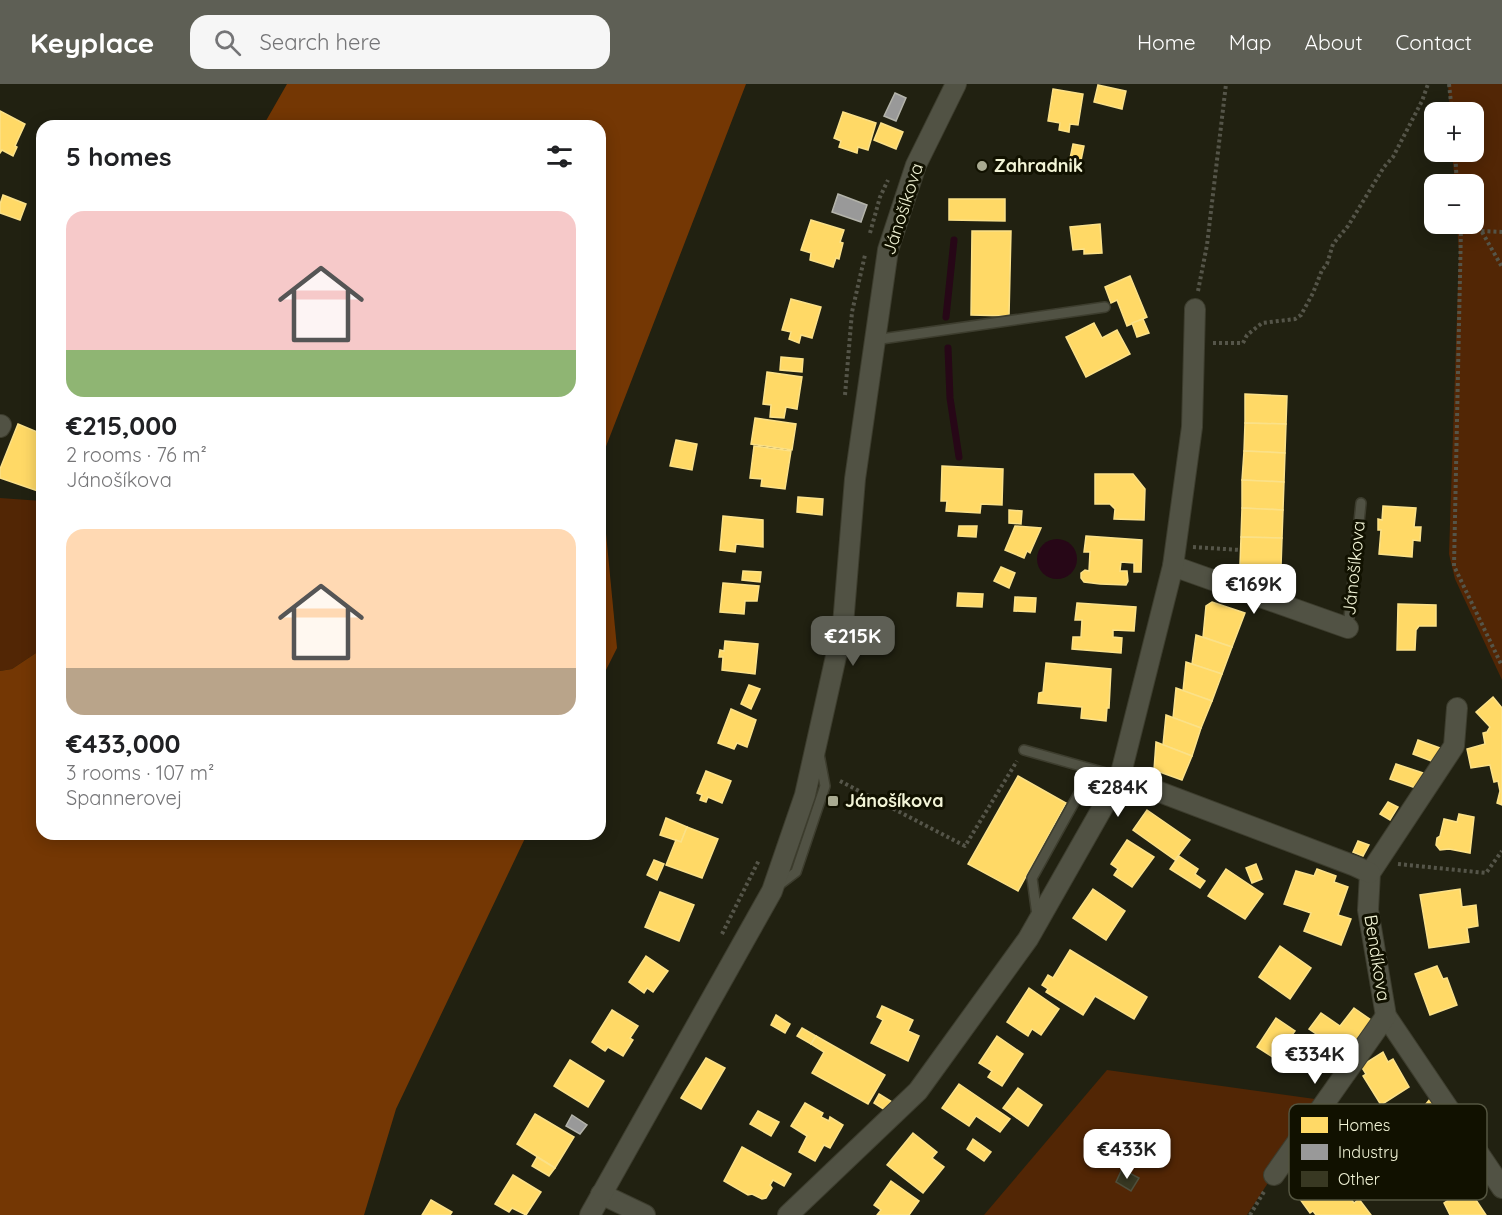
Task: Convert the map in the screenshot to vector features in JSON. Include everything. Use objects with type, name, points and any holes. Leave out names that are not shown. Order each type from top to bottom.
[{"type":"street","name":"Jánošíkova","points":[[590,1215],[772,891],[805,795],[843,625],[855,479],[888,250],[916,165],[956,84]]},
{"type":"street","points":[[788,1215],[918,1091],[1028,939],[1120,777],[1179,568],[1192,427],[1195,309]]},
{"type":"street","name":"Jánošíkova","points":[[1179,568],[1348,628]]},
{"type":"street","points":[[1120,777],[1370,873],[1454,746],[1457,708]]},
{"type":"street","name":"Bendíkova","points":[[1370,873],[1368,910],[1386,1016],[1445,1104]]},
{"type":"street","points":[[1324,1104],[1386,1016]]},
{"type":"street","points":[[1274,1175],[1289,1154]]},
{"type":"street","name":"Bendíkova","points":[[1487,1166],[1502,1188]]},
{"type":"street","points":[[601,1194],[645,1215]]},
{"type":"lane","points":[[874,340],[1105,307]]},
{"type":"lane","name":"Jánošíkova","points":[[1348,628],[1361,503]]},
{"type":"lane","points":[[1024,750],[1120,777]]},
{"type":"lane","points":[[1038,920],[1032,878],[1092,770]]},
{"type":"path","points":[[1195,309],[1207,245],[1227,84]]},
{"type":"path","points":[[1194,343],[1243,343],[1247,335],[1262,323],[1295,320],[1301,315],[1327,264],[1333,244],[1348,226],[1384,167],[1393,157],[1422,101],[1428,84]]},
{"type":"path","points":[[1449,84],[1451,102]]},
{"type":"path","points":[[868,240],[880,197],[889,176]]},
{"type":"path","points":[[1484,231],[1502,232]]},
{"type":"path","points":[[1460,234],[1454,566],[1502,666]]},
{"type":"path","points":[[1484,234],[1502,267]]},
{"type":"path","points":[[844,404],[852,312],[866,251]]},
{"type":"path","points":[[1179,568],[1189,547],[1240,550]]},
{"type":"path","points":[[835,778],[965,846],[1024,750]]},
{"type":"path","points":[[718,942],[746,890],[764,849]]},
{"type":"path","points":[[1370,873],[1384,862],[1486,873],[1502,851]]},
{"type":"path","points":[[1494,862],[1502,862]]},
{"type":"path","points":[[1251,1215],[1274,1175]]},
{"type":"shaded area","points":[[287,84],[746,84],[606,446],[606,120],[266,120]]},
{"type":"shaded area","points":[[1448,84],[1502,84],[1502,680],[1455,579],[1449,554],[1459,254],[1458,234],[1484,234],[1484,174],[1454,174],[1453,162],[1484,162],[1484,102],[1449,102]]},
{"type":"shaded area","points":[[0,498],[36,501],[36,653],[12,669],[0,671]]},
{"type":"shaded area","points":[[606,533],[617,648],[606,670]]},
{"type":"shaded area","points":[[1057,539],[1065,540],[1071,545],[1076,551],[1076,567],[1071,573],[1065,578],[1057,579],[1049,578],[1043,573],[1038,567],[1037,559],[1038,551],[1043,545],[1049,540]]},
{"type":"shaded area","points":[[36,653],[36,840],[524,840],[396,1109],[364,1215],[0,1215],[0,671],[12,669]]},
{"type":"shaded area","points":[[1107,1070],[1322,1100],[1319,1104],[1289,1104],[1289,1151],[1247,1215],[984,1215]]},
{"type":"building: Homes","points":[[1098,85],[1126,91],[1122,109],[1094,102]]},
{"type":"building: Homes","points":[[1053,89],[1083,94],[1078,125],[1070,124],[1069,132],[1059,130],[1060,123],[1048,121]]},
{"type":"building: Homes","points":[[0,111],[25,124],[13,156],[2,150],[0,153]]},
{"type":"building: Homes","points":[[843,112],[876,123],[868,150],[858,147],[857,153],[839,147],[841,141],[834,138]]},
{"type":"building: Homes","points":[[881,123],[903,132],[896,149],[874,140]]},
{"type":"building: Homes","points":[[1073,144],[1084,146],[1079,170],[1068,168]]},
{"type":"building: Homes","points":[[3,195],[26,204],[20,220],[0,213]]},
{"type":"building: Homes","points":[[949,199],[1005,199],[1005,221],[949,220]]},
{"type":"building: Homes","points":[[811,220],[844,230],[840,242],[843,243],[839,259],[836,258],[833,267],[810,260],[811,253],[801,250]]},
{"type":"building: Homes","points":[[1100,224],[1102,253],[1084,254],[1084,249],[1073,250],[1070,227]]},
{"type":"building: Homes","points":[[972,231],[1011,231],[1009,316],[971,315]]},
{"type":"building: Homes","points":[[1130,276],[1147,317],[1127,326],[1117,300],[1111,303],[1105,287]]},
{"type":"building: Homes","points":[[791,299],[821,307],[812,338],[801,335],[799,343],[789,339],[791,332],[782,330]]},
{"type":"building: Homes","points":[[1143,319],[1149,333],[1137,337],[1132,323]]},
{"type":"building: Homes","points":[[1094,323],[1102,338],[1117,330],[1130,354],[1086,377],[1066,337]]},
{"type":"building: Homes","points":[[781,357],[803,359],[802,372],[780,370]]},
{"type":"building: Homes","points":[[767,372],[802,377],[797,409],[786,407],[784,418],[770,417],[771,405],[763,404]]},
{"type":"building: Homes","points":[[1245,394],[1287,396],[1286,424],[1245,423]]},
{"type":"building: Homes","points":[[755,418],[796,424],[792,450],[751,444]]},
{"type":"building: Homes","points":[[1245,423],[1286,424],[1285,453],[1244,451]]},
{"type":"building: Homes","points":[[18,424],[36,432],[36,490],[0,478],[0,469]]},
{"type":"building: Homes","points":[[676,440],[697,444],[692,470],[670,466]]},
{"type":"building: Homes","points":[[754,446],[791,451],[785,489],[761,486],[762,479],[750,478]]},
{"type":"building: Homes","points":[[1244,451],[1285,453],[1284,482],[1242,480]]},
{"type":"building: Homes","points":[[942,466],[1003,469],[1002,505],[981,504],[980,513],[946,511],[947,501],[941,501]]},
{"type":"building: Homes","points":[[1095,474],[1133,474],[1145,489],[1144,520],[1114,519],[1115,509],[1110,504],[1095,504]]},
{"type":"building: Homes","points":[[1242,480],[1284,482],[1283,510],[1242,508]]},
{"type":"building: Homes","points":[[798,497],[823,499],[822,515],[797,512]]},
{"type":"building: Homes","points":[[1383,506],[1416,508],[1414,527],[1421,527],[1420,541],[1413,540],[1412,557],[1379,554],[1381,530],[1378,530],[1378,519],[1382,520]]},
{"type":"building: Homes","points":[[1242,508],[1283,510],[1282,538],[1241,537]]},
{"type":"building: Homes","points":[[1009,510],[1022,511],[1021,524],[1009,523]]},
{"type":"building: Homes","points":[[723,516],[763,520],[763,547],[736,544],[735,552],[720,550]]},
{"type":"building: Homes","points":[[959,526],[977,526],[976,537],[958,536]]},
{"type":"building: Homes","points":[[1015,526],[1041,528],[1030,553],[1027,551],[1024,558],[1005,550]]},
{"type":"building: Homes","points":[[1086,536],[1142,540],[1141,572],[1134,572],[1134,563],[1121,562],[1120,571],[1127,571],[1126,585],[1084,582],[1081,573],[1085,570],[1089,571],[1090,552],[1084,552]]},
{"type":"building: Homes","points":[[1241,537],[1282,538],[1281,567],[1240,565]]},
{"type":"building: Homes","points":[[1001,567],[1015,573],[1009,588],[994,581]]},
{"type":"building: Homes","points":[[743,571],[761,572],[760,582],[742,580]]},
{"type":"building: Homes","points":[[723,583],[759,586],[757,601],[745,601],[744,614],[720,612]]},
{"type":"building: Homes","points":[[958,593],[983,594],[982,607],[957,606]]},
{"type":"building: Homes","points":[[1015,597],[1036,598],[1035,612],[1014,611]]},
{"type":"building: Homes","points":[[1212,602],[1245,613],[1232,647],[1203,637],[1206,606]]},
{"type":"building: Homes","points":[[1077,603],[1136,607],[1134,631],[1113,630],[1113,637],[1122,638],[1121,653],[1072,649],[1073,637],[1081,637],[1082,620],[1075,620]]},
{"type":"building: Homes","points":[[1398,604],[1436,605],[1436,626],[1419,626],[1416,630],[1415,650],[1397,650]]},
{"type":"building: Homes","points":[[1196,635],[1232,647],[1222,674],[1192,664]]},
{"type":"building: Homes","points":[[725,641],[758,644],[755,674],[722,670],[723,657],[719,657],[720,650],[724,651]]},
{"type":"building: Homes","points":[[1186,662],[1222,674],[1212,701],[1183,691]]},
{"type":"building: Homes","points":[[1046,663],[1111,669],[1106,721],[1081,718],[1082,707],[1038,703],[1039,693],[1043,692]]},
{"type":"building: Homes","points":[[749,685],[760,689],[751,709],[741,704]]},
{"type":"building: Homes","points":[[1176,688],[1212,701],[1201,728],[1173,718]]},
{"type":"building: Homes","points":[[1493,697],[1502,708],[1502,805],[1497,803],[1500,791],[1498,781],[1494,782],[1490,765],[1471,768],[1467,749],[1485,744],[1483,733],[1487,732],[1490,727],[1476,712]]},
{"type":"building: Homes","points":[[731,709],[756,720],[747,747],[737,743],[734,749],[718,743]]},
{"type":"building: Homes","points":[[1166,715],[1201,728],[1192,756],[1163,745]]},
{"type":"building: Homes","points":[[1418,740],[1440,748],[1434,762],[1413,754]]},
{"type":"building: Homes","points":[[1156,742],[1192,756],[1182,780],[1154,770]]},
{"type":"building: Homes","points":[[1396,764],[1426,774],[1416,788],[1390,779]]},
{"type":"building: Homes","points":[[706,771],[731,781],[722,803],[708,797],[706,802],[700,800],[702,795],[697,793]]},
{"type":"building: Homes","points":[[1018,776],[1066,803],[1018,891],[968,864]]},
{"type":"building: Homes","points":[[1388,802],[1398,807],[1390,820],[1380,814]]},
{"type":"building: Homes","points":[[1147,810],[1190,840],[1175,860],[1133,830]]},
{"type":"building: Homes","points":[[1459,814],[1474,817],[1470,853],[1449,849],[1440,850],[1436,845],[1444,819],[1457,822]]},
{"type":"building: Homes","points":[[666,818],[687,827],[681,842],[660,835]]},
{"type":"building: Homes","points":[[687,827],[718,839],[702,878],[666,865],[676,840],[681,842]]},
{"type":"building: Homes","points":[[1127,840],[1154,857],[1132,887],[1114,875],[1118,869],[1111,864]]},
{"type":"building: Homes","points":[[1358,841],[1369,845],[1363,856],[1353,852]]},
{"type":"building: Homes","points":[[1179,856],[1198,869],[1195,874],[1205,881],[1200,888],[1170,869]]},
{"type":"building: Homes","points":[[654,860],[664,864],[657,880],[647,875]]},
{"type":"building: Homes","points":[[1256,864],[1262,879],[1252,883],[1246,868]]},
{"type":"building: Homes","points":[[1226,869],[1263,894],[1245,919],[1208,896]]},
{"type":"building: Homes","points":[[1317,869],[1336,876],[1334,882],[1348,887],[1338,915],[1351,919],[1341,945],[1304,931],[1311,913],[1284,904],[1296,871],[1314,876]]},
{"type":"building: Homes","points":[[1093,889],[1125,911],[1106,940],[1073,918]]},
{"type":"building: Homes","points":[[1460,889],[1462,907],[1476,905],[1478,926],[1467,928],[1469,942],[1429,948],[1420,895]]},
{"type":"building: Homes","points":[[660,892],[694,905],[679,941],[645,927]]},
{"type":"building: Homes","points":[[1280,946],[1311,968],[1290,999],[1259,977]]},
{"type":"building: Homes","points":[[1070,950],[1147,997],[1134,1019],[1095,996],[1083,1015],[1046,992],[1048,989],[1042,985],[1048,975],[1053,978]]},
{"type":"building: Homes","points":[[646,956],[668,971],[653,992],[647,988],[644,993],[629,982]]},
{"type":"building: Homes","points":[[1437,966],[1443,979],[1447,978],[1457,1005],[1430,1015],[1415,974]]},
{"type":"building: Homes","points":[[1029,988],[1059,1009],[1041,1035],[1032,1029],[1028,1036],[1007,1022]]},
{"type":"building: Homes","points":[[882,1006],[913,1020],[908,1031],[919,1036],[908,1061],[871,1043],[883,1020],[877,1017]]},
{"type":"building: Homes","points":[[1354,1008],[1371,1020],[1346,1054],[1309,1029],[1321,1013],[1340,1026]]},
{"type":"building: Homes","points":[[612,1010],[638,1026],[623,1056],[608,1047],[605,1051],[592,1042]]},
{"type":"building: Homes","points":[[776,1015],[790,1024],[785,1033],[771,1025]]},
{"type":"building: Homes","points":[[1276,1018],[1295,1031],[1289,1039],[1298,1045],[1285,1065],[1257,1047]]},
{"type":"building: Homes","points":[[802,1028],[816,1036],[811,1044],[797,1036]]},
{"type":"building: Homes","points":[[816,1036],[885,1075],[868,1104],[812,1073],[824,1052],[811,1044]]},
{"type":"building: Homes","points":[[997,1036],[1023,1054],[1002,1086],[988,1077],[992,1071],[979,1063]]},
{"type":"building: Homes","points":[[1383,1052],[1388,1062],[1393,1059],[1409,1087],[1380,1104],[1363,1076],[1366,1074],[1361,1066]]},
{"type":"building: Homes","points":[[706,1058],[725,1068],[701,1109],[681,1098]]},
{"type":"building: Homes","points":[[570,1060],[604,1081],[588,1107],[554,1086]]},
{"type":"building: Homes","points":[[959,1084],[1010,1119],[1000,1132],[976,1116],[969,1126],[942,1108]]},
{"type":"building: Homes","points":[[1018,1088],[1042,1105],[1028,1126],[1003,1108]]},
{"type":"building: Homes","points":[[879,1094],[892,1102],[885,1110],[874,1103]]},
{"type":"building: Homes","points":[[805,1103],[823,1113],[821,1117],[829,1121],[830,1117],[843,1125],[830,1148],[824,1145],[815,1161],[799,1152],[807,1136],[791,1126]]},
{"type":"building: Homes","points":[[758,1111],[779,1122],[771,1136],[750,1124]]},
{"type":"building: Homes","points":[[535,1114],[574,1137],[555,1168],[517,1144]]},
{"type":"building: Homes","points":[[913,1133],[937,1152],[932,1158],[944,1167],[923,1193],[887,1165]]},
{"type":"building: Homes","points":[[973,1139],[991,1152],[984,1161],[967,1149]]},
{"type":"building: Homes","points":[[742,1147],[791,1174],[784,1186],[773,1180],[770,1185],[772,1188],[766,1198],[762,1199],[752,1194],[748,1195],[724,1181]]},
{"type":"building: Homes","points":[[537,1157],[555,1168],[549,1176],[532,1166]]},
{"type":"building: Homes","points":[[513,1175],[541,1192],[526,1215],[512,1208],[509,1212],[495,1204]]},
{"type":"building: Homes","points":[[891,1181],[919,1201],[909,1215],[877,1215],[881,1210],[874,1205]]},
{"type":"building: Homes","points":[[431,1200],[452,1212],[450,1215],[422,1215]]},
{"type":"building: Homes","points":[[1301,1200],[1352,1200],[1354,1203],[1360,1200],[1371,1215],[1316,1215],[1313,1211],[1310,1213]]},
{"type":"building: Homes","points":[[1448,1200],[1476,1200],[1486,1215],[1450,1215],[1444,1203]]},
{"type":"building: Industry","points":[[895,93],[906,98],[896,121],[884,116]]},
{"type":"building: Industry","points":[[838,194],[867,205],[861,222],[832,212]]},
{"type":"building: Industry","points":[[572,1115],[587,1125],[580,1134],[566,1126]]},
{"type":"building: Other","points":[[1122,1169],[1139,1178],[1131,1191],[1116,1182]]},
{"type":"waterway","points":[[946,317],[954,240]]},
{"type":"waterway","points":[[948,348],[950,398],[959,457]]},
{"type":"place","name":"Zahradnik","points":[[982,166]]},
{"type":"place","name":"Jánošíkova","points":[[833,801]]}]
